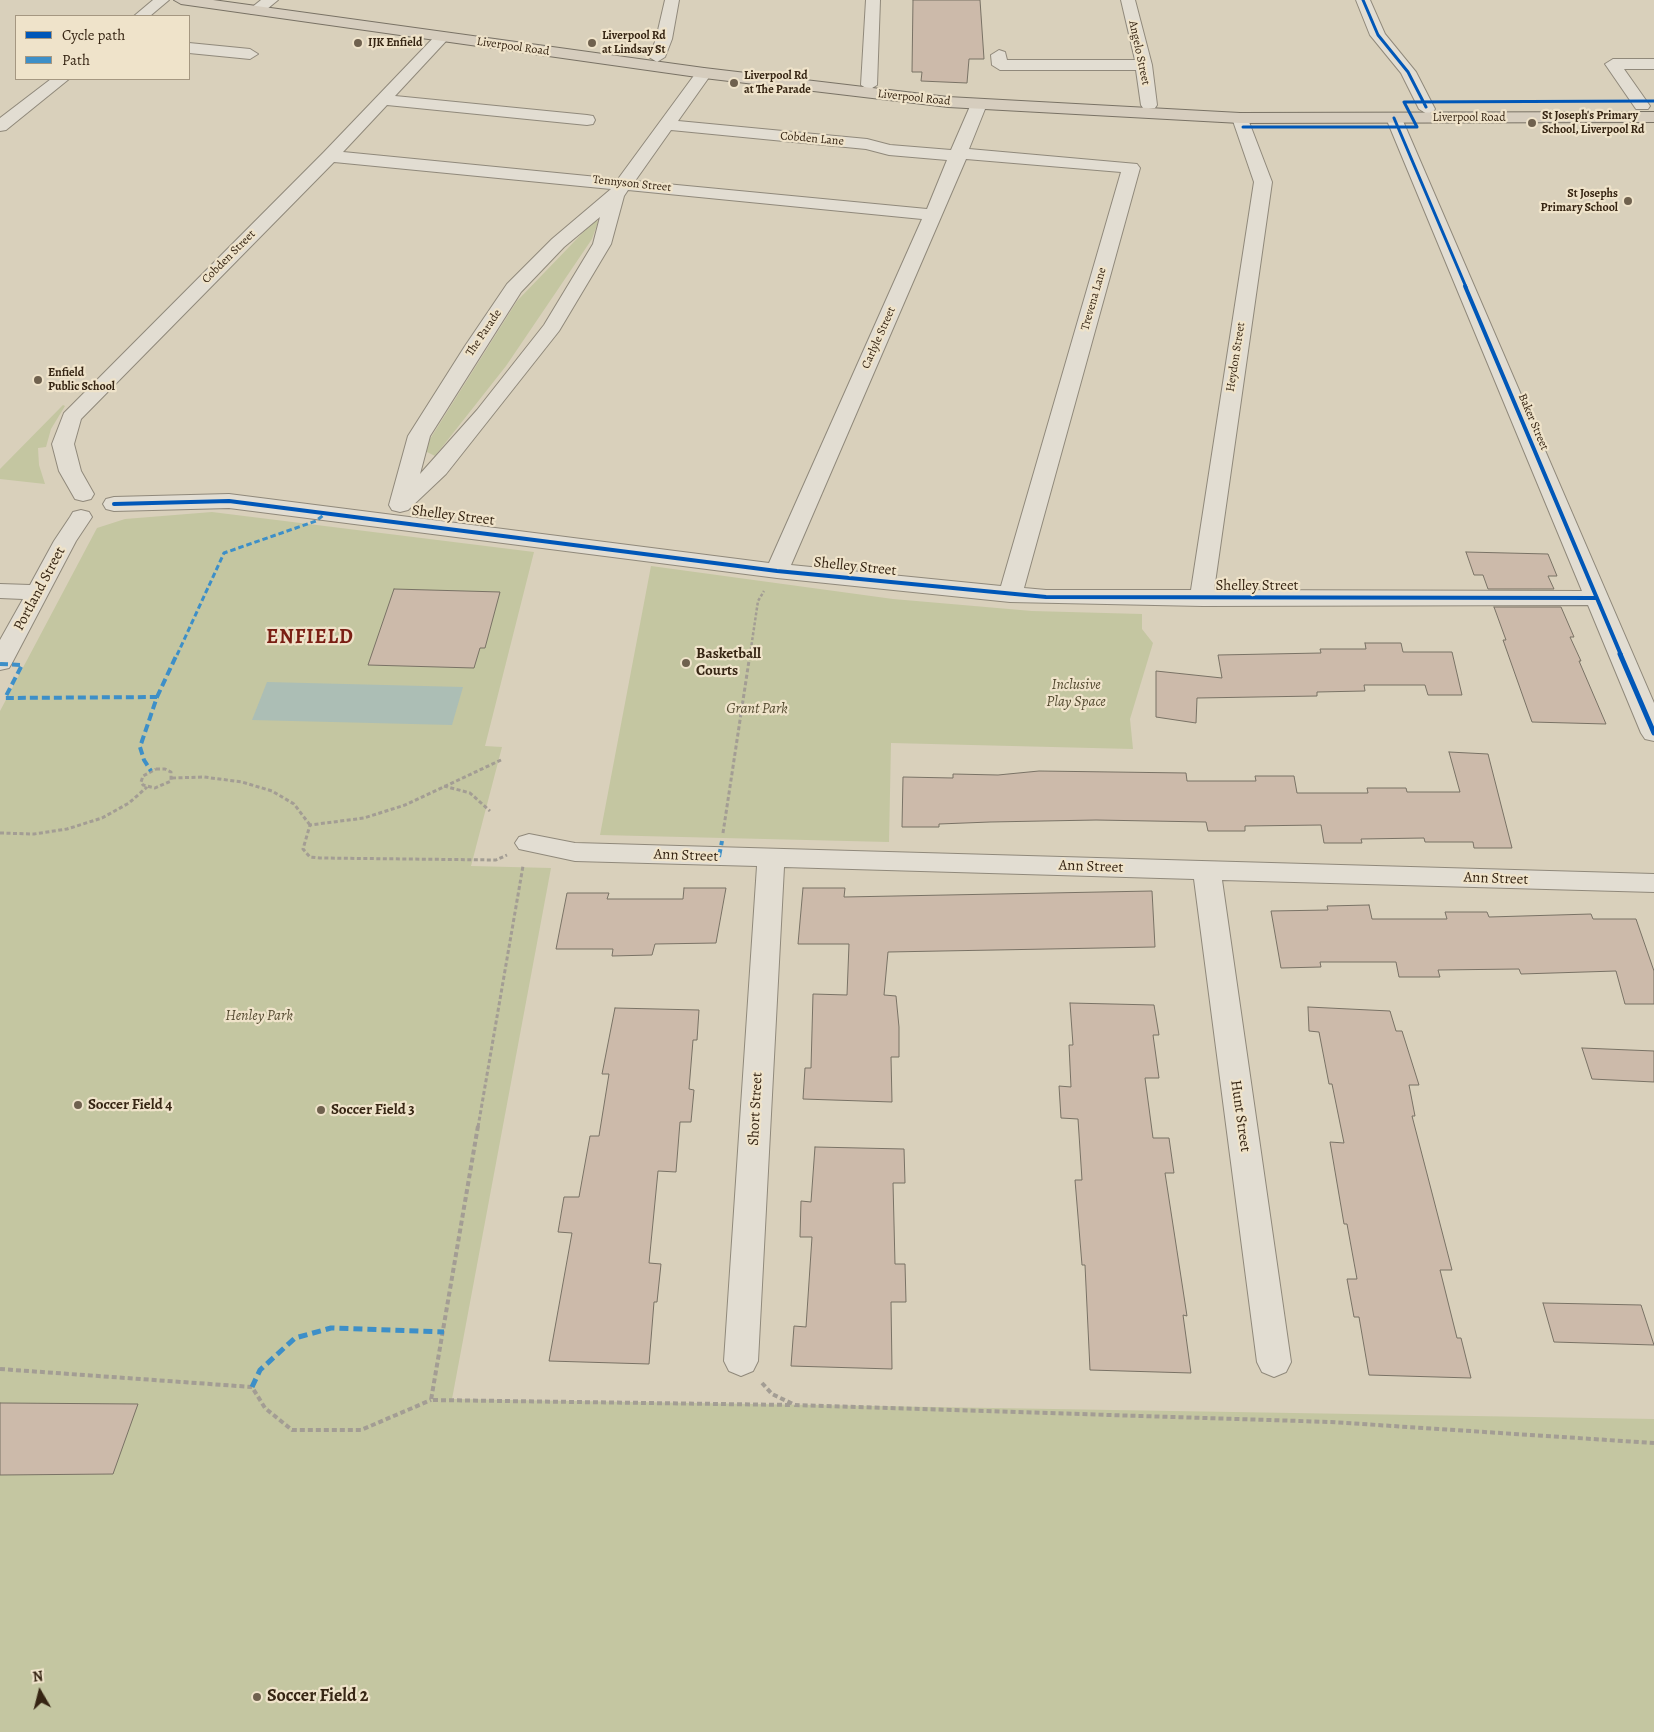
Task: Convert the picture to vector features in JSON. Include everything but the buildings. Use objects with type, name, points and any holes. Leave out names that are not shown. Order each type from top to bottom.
[{"type":"highway","name":"Liverpool Road","points":[[181,0],[261,4],[869,85],[960,94],[1262,110],[1650,110]]},
{"type":"highway","name":"Liverpool Road","points":[[261,4],[442,37],[704,73],[892,96],[979,104],[1240,118],[1394,118],[1650,110]]},
{"type":"street","points":[[142,15],[162,0]]},
{"type":"street","points":[[658,57],[664,39],[672,0]]},
{"type":"street","points":[[869,85],[873,0]]},
{"type":"street","name":"Angelo Street","points":[[1128,0],[1144,65],[1150,105]]},
{"type":"street","points":[[1363,0],[1378,36],[1408,72],[1427,109]]},
{"type":"street","name":"Cobden Street","points":[[83,494],[70,471],[63,444],[71,417],[330,156],[442,37]]},
{"type":"street","points":[[190,48],[250,54]]},
{"type":"street","points":[[999,55],[1000,65],[1144,65]]},
{"type":"street","points":[[1650,110],[1613,64],[1654,64]]},
{"type":"street","name":"The Parade","points":[[395,512],[419,436],[514,288],[558,242],[620,190],[704,73]]},
{"type":"street","points":[[0,126],[59,80]]},
{"type":"street","points":[[383,100],[588,120]]},
{"type":"street","name":"Carlyle Street","points":[[772,578],[933,215],[979,104]]},
{"type":"street","name":"Heydon Street","points":[[1203,599],[1202,583],[1262,182],[1240,118]]},
{"type":"street","name":"Baker Street","points":[[1394,118],[1654,732]]},
{"type":"street","name":"Cobden Lane","points":[[666,125],[867,144],[890,150],[959,154]]},
{"type":"street","name":"Trevena Lane","points":[[959,154],[1131,168],[1010,595]]},
{"type":"street","name":"Tennyson Street","points":[[330,156],[620,190],[933,215]]},
{"type":"street","name":"The Parade","points":[[395,512],[450,456],[552,326],[602,244],[620,190]]},
{"type":"street","points":[[106,493],[113,498],[114,504],[101,514],[81,517],[70,514],[65,507],[71,500],[83,494],[106,493]]},
{"type":"street","name":"Shelley Street","points":[[114,504],[229,501],[395,512],[772,578],[1010,595],[1203,599],[1597,598]]},
{"type":"street","name":"Portland Street","points":[[0,662],[65,541],[81,517]]},
{"type":"street","points":[[0,591],[39,592]]},
{"type":"street","name":"Ann Street","points":[[526,854],[575,852],[1654,883]]},
{"type":"street","name":"Short Street","points":[[740,1360],[771,858]]},
{"type":"street","name":"Hunt Street","points":[[1207,870],[1274,1362]]},
{"type":"path","points":[[722,841],[758,601],[772,578]]},
{"type":"path","points":[[310,825],[364,818],[404,804],[501,760]]},
{"type":"path","points":[[147,787],[142,779],[151,771],[165,769],[171,772],[172,778]]},
{"type":"path","points":[[0,833],[34,834],[67,829],[102,818],[129,803],[147,787],[165,786],[172,778],[204,777],[242,782],[272,791],[294,804],[310,825]]},
{"type":"path","points":[[444,786],[470,793],[490,811]]},
{"type":"path","points":[[310,825],[302,849],[310,857],[496,860]]},
{"type":"path","points":[[431,1400],[526,854]]},
{"type":"path","points":[[740,1360],[772,1394],[795,1405]]},
{"type":"path","points":[[0,1369],[252,1387],[265,1408],[292,1430],[361,1430],[431,1400],[795,1405],[1331,1422],[1654,1443]]},
{"type":"green space","points":[[596,219],[598,222],[592,239],[506,366],[435,456],[423,450],[517,301]]},
{"type":"green space","points":[[63,405],[65,406],[51,429],[46,447],[38,448],[39,465],[45,484],[0,479],[0,469]]},
{"type":"green space","name":"Henley Park","points":[[212,512],[534,552],[485,746],[502,747],[471,866],[551,868],[452,1399],[1654,1419],[1654,1732],[0,1732],[0,711],[97,528],[125,519]]},
{"type":"green space","name":"Grant Park","points":[[651,566],[893,599],[1032,611],[1142,614],[1142,629],[1153,643],[1130,719],[1133,749],[891,743],[889,842],[600,835]]},
{"type":"shaded area","points":[[267,682],[463,687],[452,725],[252,720]]},
{"type":"marked path","points":[[157,697],[224,553],[316,521],[326,513]]},
{"type":"marked path","points":[[0,664],[22,665],[5,698],[157,697],[140,747],[144,760],[151,771]]},
{"type":"marked path","points":[[719,857],[722,841]]},
{"type":"marked path","points":[[252,1387],[260,1370],[295,1338],[331,1328],[444,1332]]},
{"type":"cycle path","points":[[1363,0],[1378,35],[1408,72],[1426,107]]},
{"type":"cycle path","points":[[1243,127],[1417,127],[1404,102],[1654,101]]},
{"type":"cycle path","points":[[1394,118],[1654,733]]},
{"type":"cycle path","points":[[114,504],[229,501],[777,571],[1046,597],[1597,598]]},
{"type":"place","name":"IJK Enfield","points":[[358,43]]},
{"type":"place","name":"Liverpool Rd at Lindsay St","points":[[592,43]]},
{"type":"place","name":"Liverpool Rd at The Parade","points":[[734,83]]},
{"type":"place","name":"St Joseph's Primary School, Liverpool Rd","points":[[1532,123]]},
{"type":"place","name":"St Josephs Primary School","points":[[1628,201]]},
{"type":"place","name":"Enfield Public School","points":[[38,380]]},
{"type":"place","name":"Basketball Courts","points":[[686,663]]},
{"type":"place","name":"Soccer Field 4","points":[[78,1105]]},
{"type":"place","name":"Soccer Field 3","points":[[321,1110]]},
{"type":"place","name":"Soccer Field 2","points":[[257,1697]]},
{"type":"district","name":"ENFIELD","points":[[310,638]]},
{"type":"park label","name":"Inclusive Play Space","points":[[1076,694]]}]
